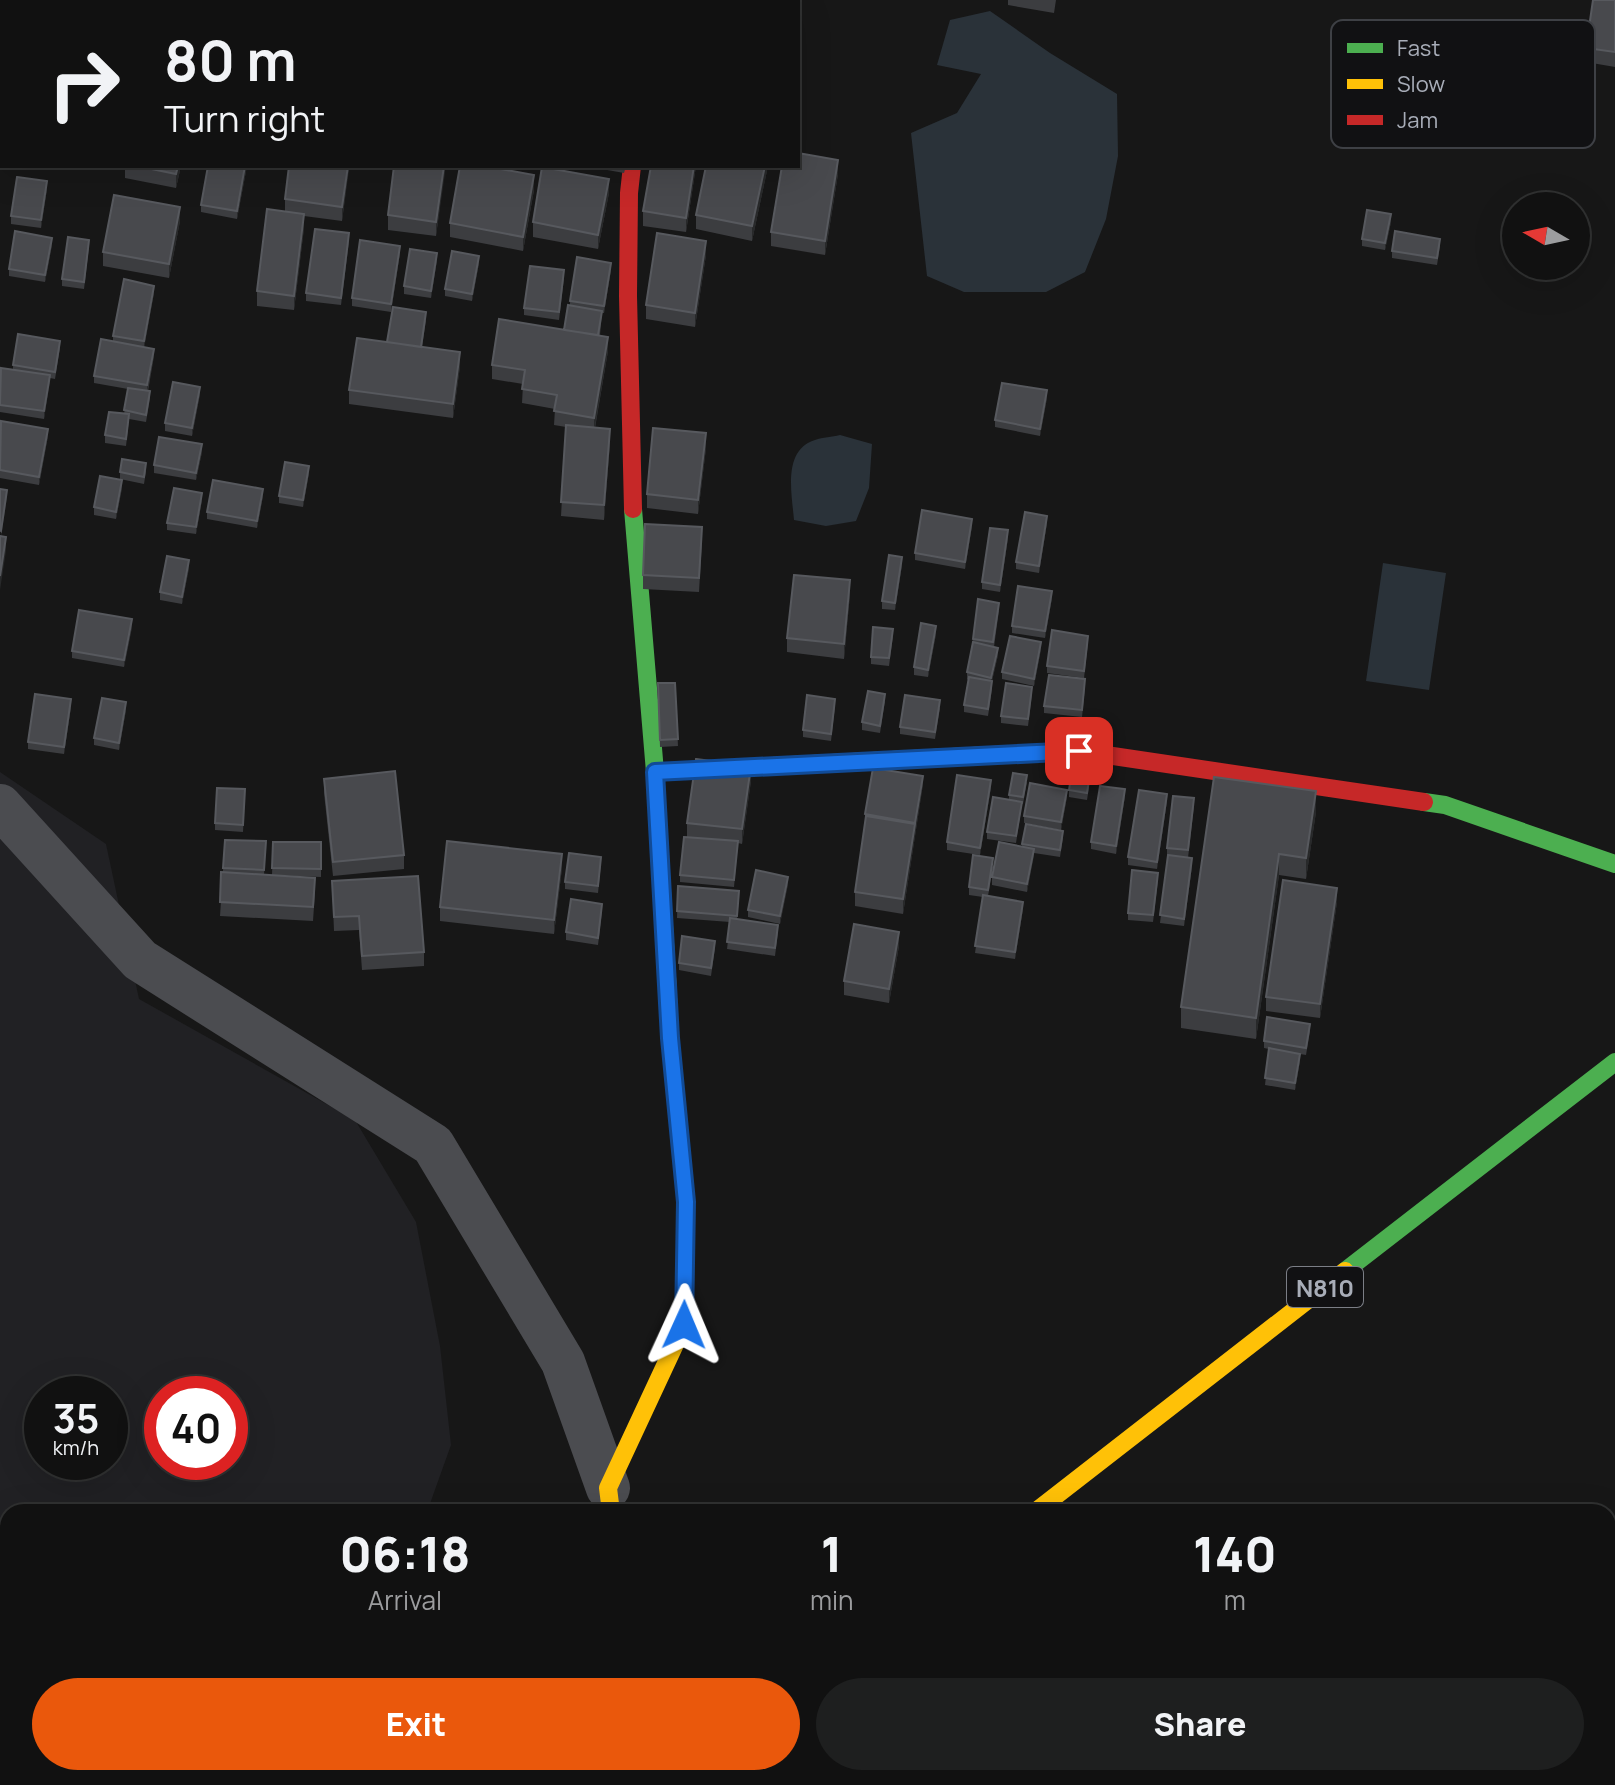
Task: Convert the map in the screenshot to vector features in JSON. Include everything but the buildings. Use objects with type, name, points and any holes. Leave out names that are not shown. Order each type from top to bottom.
[{"type":"main road","points":[[610,1500],[684,1325],[686,1202],[670,1038],[655,772],[633,509],[628,296],[632,168]]},
{"type":"main road","points":[[655,772],[1079,751],[1445,805],[1615,864]]},
{"type":"main road","name":"N810","points":[[1045,1504],[1615,1062]]},
{"type":"street","points":[[0,806],[140,960],[433,1145],[563,1362],[610,1500]]},
{"type":"shaded area","points":[[990,11],[1117,94],[1118,156],[1106,219],[1085,272],[1046,292],[964,292],[927,276],[911,133],[957,113],[981,74],[937,65],[950,20]]},
{"type":"shaded area","points":[[840,435],[872,444],[869,488],[856,521],[826,526],[794,520],[791,474],[798,453],[815,440]]},
{"type":"shaded area","points":[[1383,563],[1446,573],[1429,690],[1366,681]]},
{"type":"shaded area","points":[[0,772],[106,844],[139,999],[355,1120],[416,1222],[440,1346],[451,1445],[430,1504],[0,1504]]},
{"type":"traffic: fast","points":[[633,509],[655,772],[667,977]]},
{"type":"traffic: fast","points":[[1424,802],[1445,805],[1615,864]]},
{"type":"traffic: fast","points":[[1345,1271],[1615,1062]]},
{"type":"traffic: slow","points":[[655,772],[992,755]]},
{"type":"traffic: slow","points":[[610,1504],[608,1488],[684,1325],[686,1202],[667,977]]},
{"type":"traffic: slow","points":[[1045,1504],[1345,1271]]},
{"type":"traffic: jam","points":[[632,168],[628,296],[633,509]]},
{"type":"traffic: jam","points":[[992,755],[1079,751],[1424,802]]},
{"type":"route","points":[[684,1325],[686,1202],[670,1038],[655,772],[1079,751]]}]
